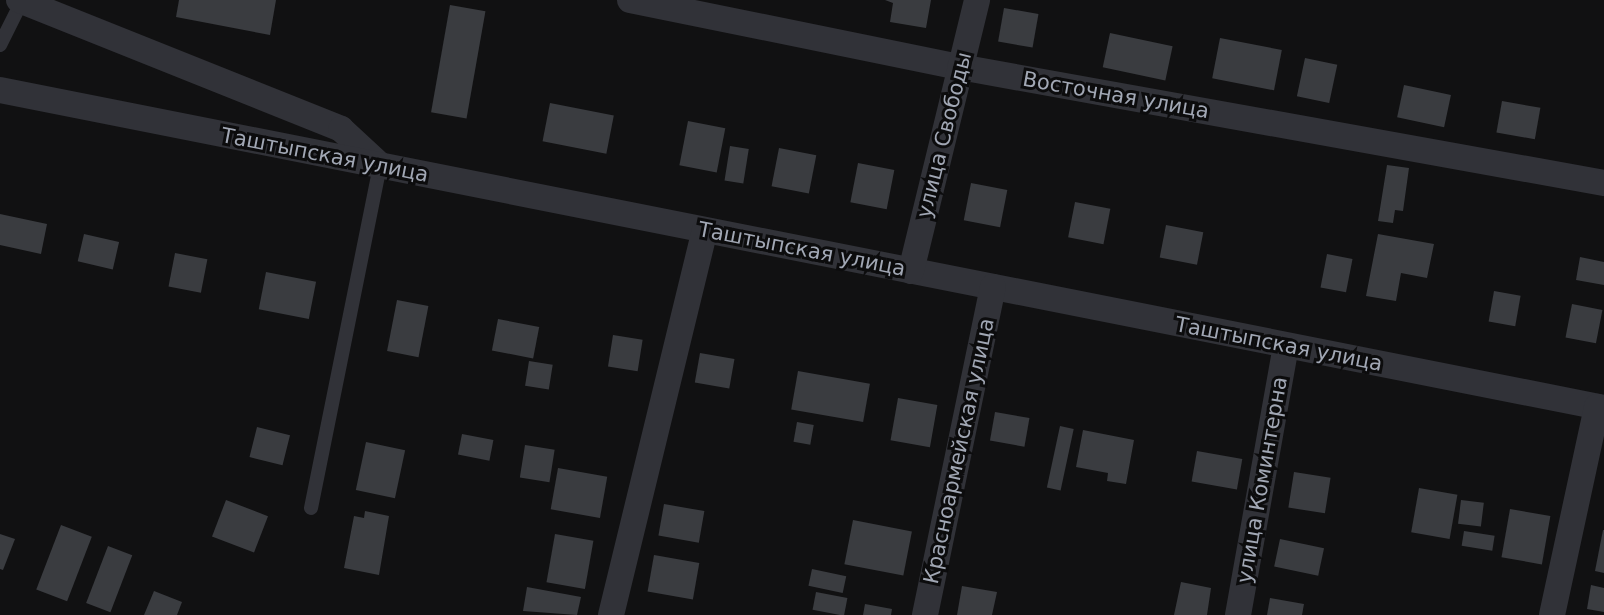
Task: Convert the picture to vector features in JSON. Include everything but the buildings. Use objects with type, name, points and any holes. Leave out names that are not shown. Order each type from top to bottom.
[{"type":"street","name":"Восточная улица","points":[[630,0],[960,67],[1604,183]]},
{"type":"street","name":"улица Свободы","points":[[911,271],[977,0]]},
{"type":"street","points":[[20,2],[341,129],[380,165]]},
{"type":"street","name":"Таштыпская улица","points":[[0,90],[1601,408]]},
{"type":"street","points":[[611,615],[705,230]]},
{"type":"street","name":"Красноармейская улица","points":[[925,615],[993,287]]},
{"type":"street","name":"улица Коминтерна","points":[[1238,615],[1286,345]]},
{"type":"street","points":[[1552,615],[1601,408]]},
{"type":"lane","points":[[0,45],[20,2]]},
{"type":"lane","points":[[311,508],[380,165]]}]
